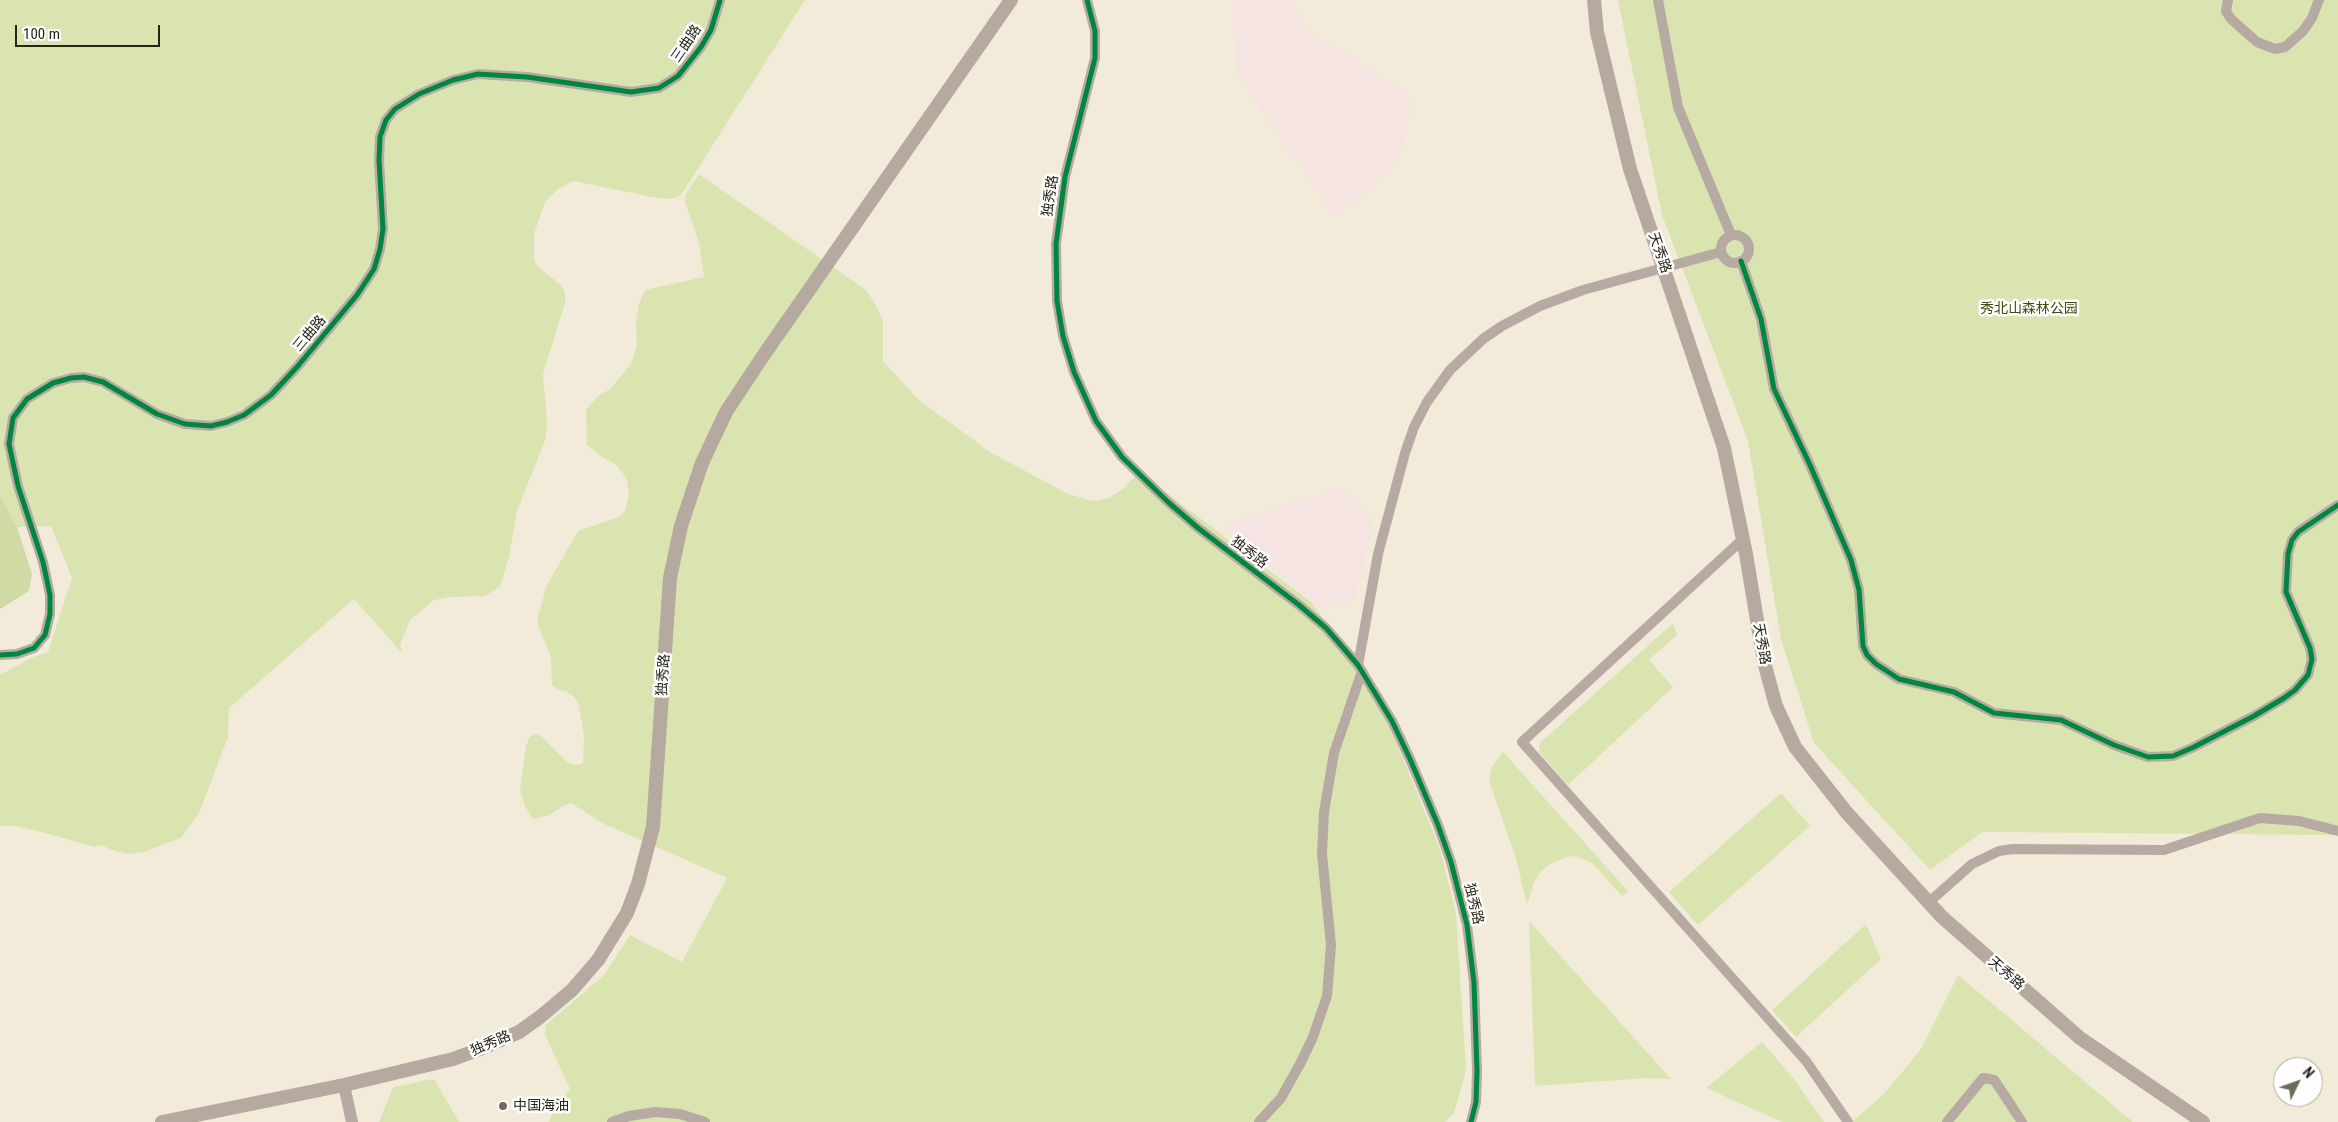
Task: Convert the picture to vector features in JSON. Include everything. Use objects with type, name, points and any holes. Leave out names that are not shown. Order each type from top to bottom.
[{"type":"main road","name":"独秀路","points":[[162,1122],[344,1085],[453,1060],[496,1044],[540,1017],[567,994],[598,960],[627,913],[638,884],[653,827],[670,578],[681,526],[702,463],[726,412],[763,356],[1011,0]]},
{"type":"main road","name":"天秀路","points":[[1594,0],[1597,32],[1630,169],[1724,448],[1743,539],[1764,662],[1776,706],[1795,747],[1847,813],[1928,903],[2003,972],[2080,1038],[2203,1122]]},
{"type":"street","name":"三曲路","points":[[0,655],[17,654],[34,648],[45,635],[50,614],[50,595],[43,562],[18,486],[9,444],[13,418],[27,399],[53,383],[84,377],[103,382],[157,414],[185,424],[211,426],[244,415],[271,395],[297,367],[357,295],[374,269],[380,250],[383,230],[378,160],[380,137],[386,120],[395,110],[419,94],[453,80],[478,74],[527,77],[613,91],[641,92],[659,88],[678,76],[697,53],[711,30],[720,0]]},
{"type":"street","name":"独秀路","points":[[1087,0],[1095,31],[1095,58],[1064,177],[1057,229],[1055,268],[1057,301],[1063,336],[1081,390],[1105,435],[1142,478],[1198,528],[1314,617],[1335,637],[1360,668],[1392,721],[1438,826],[1460,895],[1471,952],[1476,1010],[1477,1086],[1471,1122]]},
{"type":"street","points":[[1658,0],[1678,107],[1731,235]]},
{"type":"street","points":[[2228,0],[2225,8],[2231,19],[2257,42],[2275,49],[2285,47],[2303,31],[2312,18],[2318,0]]},
{"type":"street","points":[[1731,235],[1740,235],[1748,243],[1748,252],[1741,261],[1734,263],[1728,261],[1721,252],[1722,243],[1731,235]]},
{"type":"street","points":[[1259,1122],[1281,1098],[1300,1064],[1314,1037],[1326,996],[1331,945],[1323,868],[1324,812],[1334,753],[1360,668],[1378,554],[1405,453],[1420,414],[1442,380],[1483,338],[1520,315],[1583,290],[1721,252]]},
{"type":"street","points":[[1741,261],[1761,319],[1774,389],[1810,465],[1851,560],[1860,600],[1863,646],[1866,654],[1876,664],[1899,679],[1954,692],[1994,713],[2061,720],[2148,757],[2173,756],[2254,716],[2295,690],[2308,676],[2312,659],[2310,648],[2286,592],[2288,554],[2292,540],[2298,532],[2338,505]]},
{"type":"street","points":[[1743,539],[1522,742],[1806,1061],[1848,1122]]},
{"type":"street","points":[[1928,903],[1972,864],[1999,851],[2013,849],[2164,850],[2260,818],[2299,820],[2338,831]]},
{"type":"street","points":[[1947,1122],[1984,1078],[1994,1080],[2022,1122]]},
{"type":"street","points":[[344,1085],[352,1122]]},
{"type":"street","points":[[612,1122],[629,1116],[654,1112],[680,1114],[705,1122]]},
{"type":"shaded area","points":[[1232,0],[1290,0],[1312,32],[1410,95],[1408,132],[1391,170],[1336,218],[1237,74]]},
{"type":"shaded area","points":[[1342,487],[1373,521],[1354,601],[1319,608],[1224,525]]},
{"type":"green space","points":[[0,0],[805,0],[678,197],[670,199],[652,197],[573,181],[558,189],[545,202],[534,234],[534,259],[537,266],[561,285],[565,292],[565,303],[543,374],[547,420],[546,438],[517,511],[509,557],[500,586],[485,596],[451,597],[434,600],[410,620],[400,645],[403,654],[354,599],[229,708],[228,737],[200,811],[181,838],[144,852],[128,854],[102,845],[94,847],[16,826],[0,826],[0,675],[33,657],[48,652],[72,578],[51,526],[17,527],[0,495]]},
{"type":"green space","name":"秀北山森林公园","points":[[1618,0],[2338,0],[2338,835],[1982,832],[1930,870],[1814,743],[1781,639],[1748,441],[1662,215]]},
{"type":"green space","points":[[699,174],[866,290],[883,320],[883,361],[919,400],[990,452],[1068,494],[1093,501],[1109,498],[1123,489],[1139,472],[1311,602],[1366,675],[1440,849],[1456,913],[1466,1070],[1454,1113],[1445,1122],[549,1122],[555,1107],[570,1089],[545,1033],[546,1025],[604,975],[630,935],[682,962],[727,878],[602,823],[571,803],[549,815],[533,819],[525,806],[520,789],[526,746],[529,738],[535,733],[542,737],[567,762],[575,765],[583,763],[584,735],[578,702],[566,691],[558,690],[552,685],[551,657],[538,625],[538,616],[547,585],[578,531],[619,517],[625,511],[629,494],[626,477],[615,464],[599,455],[587,445],[586,410],[597,397],[610,389],[631,364],[637,345],[636,321],[639,304],[645,290],[704,277],[699,243],[685,202],[686,194]]},
{"type":"green space","points":[[0,495],[17,527],[32,574],[29,591],[0,609]]},
{"type":"green space","points":[[1673,623],[1677,635],[1649,660],[1673,687],[1568,785],[1539,752],[1540,743]]},
{"type":"green space","points":[[1503,752],[1628,891],[1622,896],[1592,863],[1576,856],[1567,857],[1550,864],[1541,871],[1534,882],[1527,905],[1516,858],[1489,781],[1492,767]]},
{"type":"green space","points":[[1781,793],[1810,826],[1698,925],[1669,892]]},
{"type":"green space","points":[[1529,921],[1671,1079],[1647,1078],[1535,1086]]},
{"type":"green space","points":[[1866,924],[1881,959],[1796,1037],[1772,1010]]},
{"type":"green space","points":[[1958,975],[2133,1122],[1852,1122],[1885,1093],[1921,1049]]},
{"type":"green space","points":[[1762,1042],[1794,1079],[1824,1122],[1782,1122],[1706,1088]]},
{"type":"green space","points":[[434,1079],[459,1122],[379,1122],[393,1087]]},
{"type":"cycle path","points":[[0,655],[17,654],[34,648],[45,635],[50,614],[50,595],[43,562],[18,486],[9,444],[13,418],[27,399],[53,383],[84,377],[103,382],[157,414],[185,424],[211,426],[244,415],[271,395],[297,367],[357,295],[374,269],[383,229],[379,160],[380,137],[386,120],[395,109],[419,94],[453,80],[478,74],[527,77],[631,92],[659,88],[678,76],[701,47],[711,30],[720,0]]},
{"type":"cycle path","points":[[1087,0],[1095,31],[1095,58],[1065,177],[1056,244],[1057,301],[1063,336],[1074,372],[1096,421],[1122,457],[1198,528],[1299,605],[1326,628],[1358,665],[1392,721],[1438,825],[1451,862],[1467,925],[1474,982],[1477,1071],[1476,1102],[1471,1122]]},
{"type":"cycle path","points":[[1741,261],[1761,319],[1774,389],[1810,465],[1851,560],[1859,590],[1863,646],[1867,655],[1876,664],[1899,679],[1954,692],[1994,713],[2061,720],[2114,745],[2148,757],[2173,756],[2254,716],[2295,690],[2308,675],[2312,659],[2310,648],[2286,592],[2288,554],[2292,540],[2298,532],[2338,505]]},
{"type":"place","name":"中国海油","points":[[503,1106]]}]
